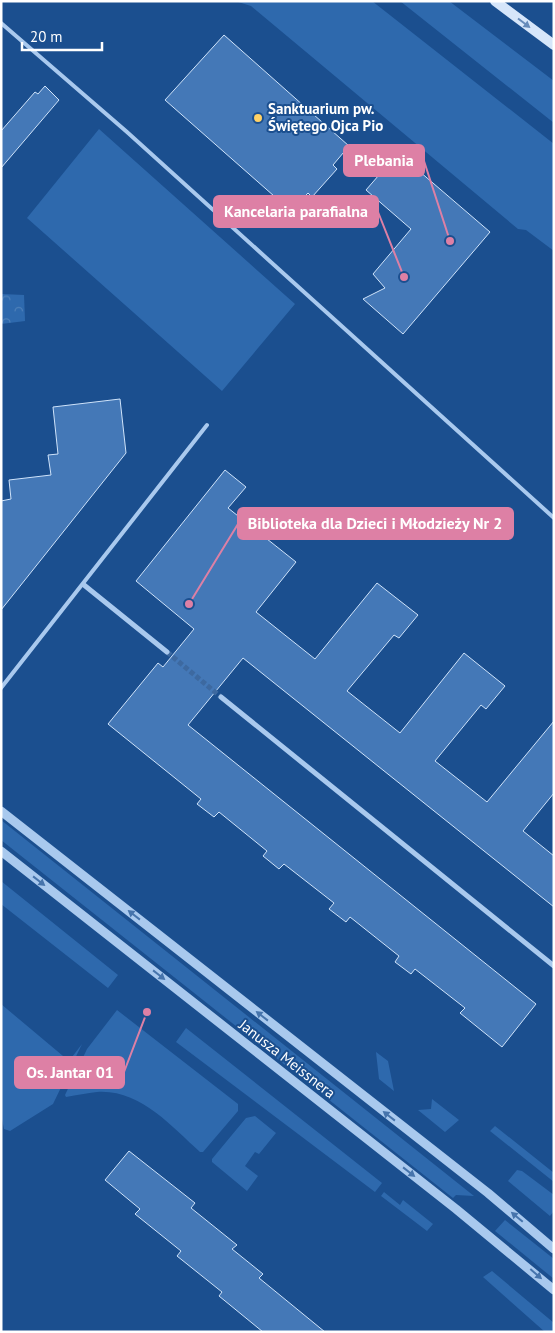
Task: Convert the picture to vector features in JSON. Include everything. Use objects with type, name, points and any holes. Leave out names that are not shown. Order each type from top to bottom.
[{"type":"main road","points":[[495,1],[554,45]]},
{"type":"street","points":[[84,585],[167,652]]},
{"type":"street","points":[[221,697],[554,966]]},
{"type":"street","name":"Janusza Meissnera","points":[[1,810],[488,1193],[554,1249]]},
{"type":"street","name":"Janusza Meissnera","points":[[1,851],[456,1209],[554,1290]]},
{"type":"lane","points":[[1,23],[134,138],[554,518]]},
{"type":"lane","points":[[2,687],[84,585],[207,425]]},
{"type":"green space","points":[[235,1],[372,1],[554,144],[554,251],[526,230],[518,229],[251,6]]},
{"type":"green space","points":[[400,1],[449,1],[554,81],[554,123]]},
{"type":"green space","points":[[99,129],[295,304],[222,391],[27,218]]},
{"type":"green space","points":[[1,294],[24,295],[25,321],[1,324]]},
{"type":"green space","points":[[1,820],[474,1196],[456,1195],[453,1198],[1,840]]},
{"type":"green space","points":[[1,881],[118,975],[108,988],[1,904]]},
{"type":"green space","points":[[1,1004],[69,1061],[82,1044],[53,1104],[10,1131],[4,1129],[1,1114]]},
{"type":"green space","points":[[117,1010],[238,1104],[238,1111],[203,1152],[200,1152],[154,1111],[127,1096],[97,1092],[66,1097],[65,1095],[87,1049]]},
{"type":"green space","points":[[186,1028],[382,1183],[375,1192],[176,1042]]},
{"type":"green space","points":[[376,1052],[388,1061],[394,1091],[379,1079]]},
{"type":"green space","points":[[432,1099],[459,1120],[445,1132],[418,1110],[431,1109]]},
{"type":"green space","points":[[255,1116],[276,1133],[259,1154],[255,1152],[245,1166],[258,1176],[247,1191],[212,1162],[212,1159],[246,1118]]},
{"type":"green space","points":[[495,1126],[554,1173],[554,1182],[490,1131]]},
{"type":"green space","points":[[517,1170],[522,1171],[554,1195],[554,1211],[550,1216],[508,1181]]},
{"type":"green space","points":[[384,1192],[400,1205],[403,1200],[433,1224],[427,1231],[381,1196]]},
{"type":"green space","points":[[505,1220],[554,1259],[554,1279],[495,1231]]},
{"type":"green space","points":[[492,1271],[554,1323],[554,1332],[545,1332],[483,1277]]},
{"type":"building","name":"Sanktuarium pw. Świętego Ojca Pio","points":[[224,35],[349,146],[333,165],[337,169],[312,197],[308,193],[291,211],[165,100]]},
{"type":"building","points":[[45,86],[59,100],[1,168],[1,131],[35,92],[38,94]]},
{"type":"building","points":[[398,153],[490,232],[403,334],[363,299],[385,288],[373,274],[411,229],[366,190]]},
{"type":"building","points":[[120,399],[126,453],[1,610],[1,501],[11,499],[9,480],[51,475],[48,455],[58,454],[53,407]]},
{"type":"building","points":[[225,470],[246,487],[228,508],[296,562],[256,612],[315,659],[377,583],[418,615],[399,638],[394,635],[347,691],[400,733],[464,653],[505,686],[486,709],[481,705],[435,761],[487,802],[554,721],[554,793],[523,831],[554,856],[554,907],[243,658],[188,725],[536,1004],[502,1047],[460,1013],[465,1008],[415,969],[411,974],[395,962],[399,956],[350,917],[346,922],[329,909],[334,903],[284,864],[279,869],[263,856],[267,851],[219,812],[214,817],[197,804],[201,799],[108,724],[158,663],[163,667],[194,629],[136,581]]},
{"type":"building","points":[[129,1151],[195,1203],[191,1208],[237,1245],[232,1249],[263,1274],[259,1278],[325,1332],[263,1332],[219,1296],[222,1292],[177,1256],[181,1251],[135,1214],[140,1209],[105,1180]]},
{"type":"tunnel","points":[[167,652],[221,697]]},
{"type":"place","name":"Sanktuarium pw. Świętego Ojca Pio","points":[[258,118]]},
{"type":"place","name":"Plebania","points":[[450,241]]},
{"type":"place","name":"Kancelaria parafialna","points":[[404,277]]},
{"type":"place","name":"Biblioteka dla Dzieci i Młodzieży Nr 2","points":[[189,604]]},
{"type":"place","name":"Os. Jantar 01","points":[[147,1012]]}]
